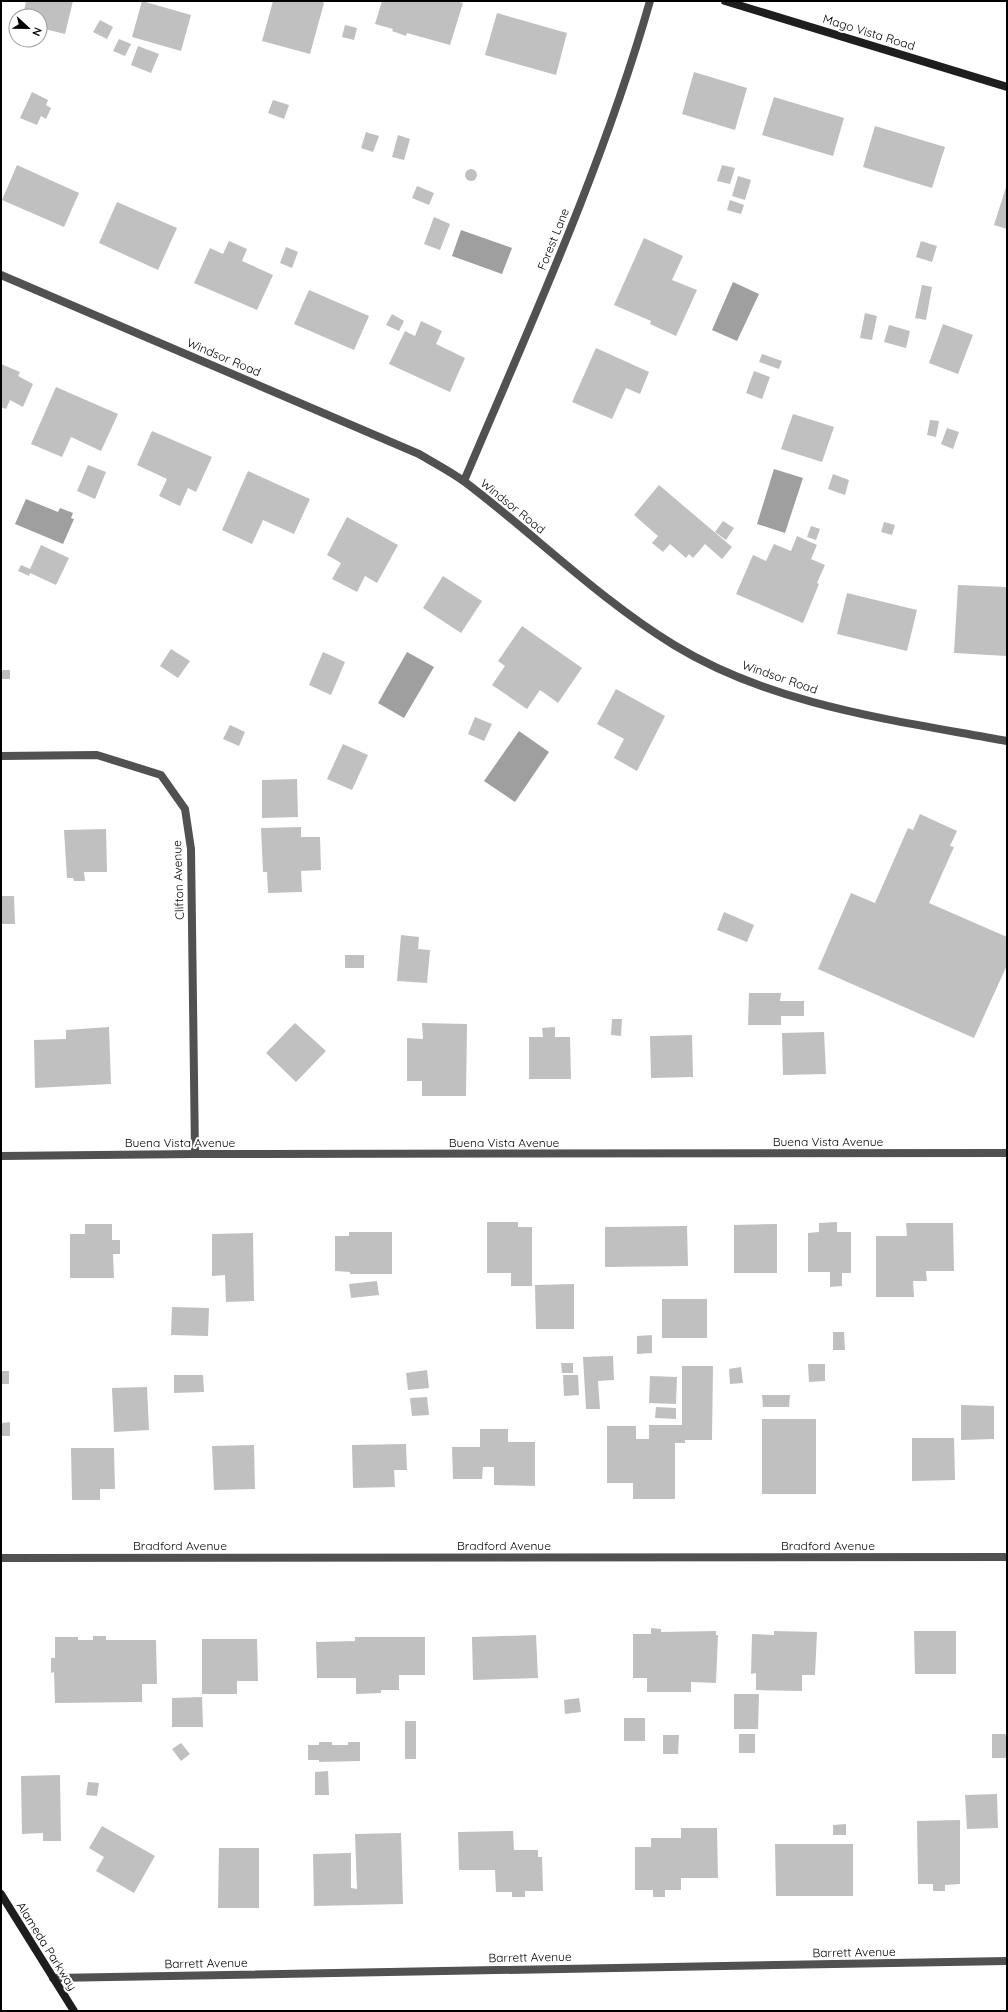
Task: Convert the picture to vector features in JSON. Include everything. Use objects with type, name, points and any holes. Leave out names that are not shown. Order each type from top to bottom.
[{"type":"street","name":"Forest Lane","points":[[464,481],[553,271],[593,170],[628,74],[650,1]]},
{"type":"street","name":"Mago Vista Road","points":[[725,1],[1007,87]]},
{"type":"street","name":"Windsor Road","points":[[1,274],[364,429],[419,454],[464,481],[642,624],[710,665],[799,698],[842,710],[1007,741]]},
{"type":"street","name":"Clifton Avenue","points":[[1,756],[97,755],[161,775],[185,809],[190,849],[195,1154]]},
{"type":"street","name":"Buena Vista Avenue","points":[[1,1156],[195,1154],[1007,1153]]},
{"type":"street","name":"Bradford Avenue","points":[[1,1558],[1007,1557]]},
{"type":"street","name":"Alameda Parkway","points":[[1,1894],[74,2011]]},
{"type":"street","name":"Barrett Avenue","points":[[53,1978],[1007,1961]]},
{"type":"shaded area","points":[[461,230],[512,248],[502,274],[452,256]]},
{"type":"shaded area","points":[[733,282],[759,294],[737,341],[712,330]]},
{"type":"shaded area","points":[[774,469],[803,478],[785,533],[757,524]]},
{"type":"shaded area","points":[[26,499],[58,512],[60,508],[73,513],[71,518],[74,519],[63,544],[15,524]]},
{"type":"shaded area","points":[[407,652],[434,667],[404,718],[378,703]]},
{"type":"shaded area","points":[[519,731],[549,752],[515,802],[484,781]]},
{"type":"building","points":[[26,1],[73,1],[65,34],[48,30],[48,8],[25,8]]},
{"type":"building","points":[[142,1],[191,15],[181,51],[132,37]]},
{"type":"building","points":[[273,1],[321,1],[324,3],[310,54],[262,41]]},
{"type":"building","points":[[382,1],[456,1],[463,3],[450,45],[407,33],[406,36],[392,31],[393,29],[375,24]]},
{"type":"building","points":[[497,13],[567,33],[556,75],[485,55]]},
{"type":"building","points":[[100,20],[113,27],[107,39],[93,32]]},
{"type":"building","points":[[345,25],[357,28],[354,40],[342,37]]},
{"type":"building","points":[[119,39],[131,44],[125,56],[113,51]]},
{"type":"building","points":[[138,46],[159,54],[151,73],[131,65]]},
{"type":"building","points":[[694,72],[747,88],[735,130],[682,114]]},
{"type":"building","points":[[32,92],[48,100],[46,105],[51,108],[46,119],[41,116],[37,125],[20,118]]},
{"type":"building","points":[[774,97],[844,118],[833,156],[762,135]]},
{"type":"building","points":[[273,100],[289,105],[284,119],[268,113]]},
{"type":"building","points":[[875,126],[945,147],[932,188],[863,167]]},
{"type":"building","points":[[366,132],[379,136],[373,152],[361,148]]},
{"type":"building","points":[[398,135],[410,139],[404,160],[392,157]]},
{"type":"building","points":[[17,165],[79,193],[64,227],[2,200]]},
{"type":"building","points":[[722,165],[735,168],[730,184],[717,181]]},
{"type":"building","points":[[469,169],[473,169],[477,175],[473,181],[469,181],[465,177],[465,173]]},
{"type":"building","points":[[738,176],[751,180],[745,200],[732,196]]},
{"type":"building","points":[[1007,184],[1007,229],[994,225]]},
{"type":"building","points":[[417,186],[434,193],[429,205],[412,198]]},
{"type":"building","points":[[730,200],[744,205],[741,214],[727,210]]},
{"type":"building","points":[[117,202],[177,228],[158,270],[99,243]]},
{"type":"building","points":[[434,217],[450,224],[440,250],[424,244]]},
{"type":"building","points":[[644,238],[683,256],[672,280],[697,290],[676,336],[650,324],[651,321],[614,305]]},
{"type":"building","points":[[229,241],[247,249],[242,261],[273,275],[257,310],[194,283],[210,248],[223,254]]},
{"type":"building","points":[[921,241],[937,246],[932,262],[916,257]]},
{"type":"building","points":[[286,247],[298,252],[292,268],[280,263]]},
{"type":"building","points":[[922,285],[932,287],[926,320],[915,318]]},
{"type":"building","points":[[309,290],[369,316],[354,350],[294,324]]},
{"type":"building","points":[[865,313],[877,316],[872,340],[860,338]]},
{"type":"building","points":[[392,314],[404,321],[399,331],[386,325]]},
{"type":"building","points":[[421,321],[442,331],[436,344],[465,358],[450,392],[389,364],[405,331],[415,336]]},
{"type":"building","points":[[943,324],[973,335],[958,374],[929,363]]},
{"type":"building","points":[[889,325],[910,331],[906,348],[884,342]]},
{"type":"building","points":[[596,348],[649,372],[640,394],[626,388],[612,419],[572,402]]},
{"type":"building","points":[[762,354],[782,361],[779,369],[759,362]]},
{"type":"building","points":[[1,364],[20,372],[18,376],[33,384],[23,407],[10,400],[6,409],[1,407]]},
{"type":"building","points":[[754,371],[770,377],[762,399],[746,393]]},
{"type":"building","points":[[56,387],[118,414],[101,451],[71,437],[62,457],[31,444]]},
{"type":"building","points":[[793,414],[834,427],[822,462],[781,449]]},
{"type":"building","points":[[930,420],[939,421],[936,437],[927,435]]},
{"type":"building","points":[[947,428],[959,432],[953,449],[941,444]]},
{"type":"building","points":[[152,431],[212,457],[196,492],[188,488],[180,506],[159,496],[167,479],[137,465]]},
{"type":"building","points":[[88,465],[106,472],[95,499],[77,491]]},
{"type":"building","points":[[248,471],[310,499],[294,534],[263,520],[252,544],[222,530]]},
{"type":"building","points":[[833,474],[849,480],[845,495],[828,489]]},
{"type":"building","points":[[659,485],[732,547],[722,559],[705,544],[693,558],[689,554],[686,558],[670,544],[663,552],[652,543],[658,536],[634,515]]},
{"type":"building","points":[[347,517],[398,545],[377,583],[365,576],[357,592],[332,579],[341,563],[327,555]]},
{"type":"building","points":[[723,521],[734,528],[726,540],[715,532]]},
{"type":"building","points":[[884,522],[895,525],[892,535],[881,532]]},
{"type":"building","points":[[811,526],[820,529],[816,540],[807,537]]},
{"type":"building","points":[[797,536],[817,545],[811,559],[825,565],[803,623],[736,594],[753,555],[766,561],[774,544],[791,551]]},
{"type":"building","points":[[41,545],[69,558],[56,585],[30,573],[29,576],[18,571],[21,565],[30,569]]},
{"type":"building","points":[[443,576],[482,601],[461,633],[423,608]]},
{"type":"building","points":[[958,585],[1007,587],[1007,656],[954,653]]},
{"type":"building","points":[[847,593],[917,610],[907,651],[837,634]]},
{"type":"building","points":[[522,626],[582,668],[558,703],[540,690],[527,709],[492,685],[505,666],[498,661]]},
{"type":"building","points":[[171,649],[190,661],[178,678],[160,666]]},
{"type":"building","points":[[323,652],[345,662],[331,695],[309,685]]},
{"type":"building","points":[[1,670],[10,670],[10,679],[1,679]]},
{"type":"building","points":[[616,689],[665,716],[637,771],[614,758],[624,739],[597,724]]},
{"type":"building","points":[[475,717],[492,724],[484,741],[468,734]]},
{"type":"building","points":[[230,725],[245,732],[239,746],[223,739]]},
{"type":"building","points":[[343,744],[368,755],[352,790],[327,779]]},
{"type":"building","points":[[297,779],[298,817],[262,818],[262,780]]},
{"type":"building","points":[[920,814],[957,831],[950,846],[954,847],[929,903],[1007,937],[1007,965],[974,1038],[818,969],[851,893],[875,903],[908,828],[913,830]]},
{"type":"building","points":[[301,827],[301,837],[320,837],[321,870],[301,871],[302,892],[268,893],[267,872],[263,872],[261,828]]},
{"type":"building","points":[[106,829],[107,872],[84,872],[85,881],[74,881],[73,878],[67,878],[64,830]]},
{"type":"building","points":[[1,896],[14,896],[15,924],[1,924]]},
{"type":"building","points":[[724,912],[754,925],[747,942],[717,930]]},
{"type":"building","points":[[401,935],[419,937],[418,949],[430,950],[427,983],[397,981]]},
{"type":"building","points":[[345,955],[364,955],[364,968],[345,968]]},
{"type":"building","points":[[749,993],[781,993],[780,1001],[804,1001],[804,1016],[781,1016],[781,1025],[748,1025]]},
{"type":"building","points":[[612,1019],[622,1019],[621,1036],[611,1035]]},
{"type":"building","points":[[295,1023],[326,1051],[296,1082],[266,1053]]},
{"type":"building","points":[[422,1023],[467,1024],[466,1096],[422,1096],[422,1081],[407,1081],[407,1038],[423,1039]]},
{"type":"building","points":[[109,1027],[111,1084],[35,1088],[34,1040],[66,1039],[66,1030]]},
{"type":"building","points":[[555,1027],[555,1037],[570,1037],[571,1079],[529,1079],[529,1037],[543,1037],[542,1028]]},
{"type":"building","points":[[824,1032],[826,1074],[783,1075],[782,1033]]},
{"type":"building","points":[[692,1035],[693,1077],[651,1078],[650,1036]]},
{"type":"building","points":[[487,1222],[518,1222],[518,1227],[532,1227],[532,1286],[511,1286],[511,1273],[487,1273]]},
{"type":"building","points":[[837,1222],[837,1232],[851,1232],[851,1273],[842,1273],[842,1286],[830,1287],[830,1272],[808,1272],[808,1233],[819,1232],[819,1223]]},
{"type":"building","points":[[906,1223],[953,1223],[954,1271],[926,1271],[927,1281],[913,1281],[914,1297],[876,1297],[876,1236],[907,1236]]},
{"type":"building","points":[[85,1224],[112,1224],[112,1240],[120,1240],[120,1254],[113,1254],[114,1278],[70,1278],[70,1234],[85,1234]]},
{"type":"building","points":[[777,1224],[777,1273],[734,1273],[734,1225]]},
{"type":"building","points":[[687,1226],[688,1266],[605,1267],[605,1227]]},
{"type":"building","points":[[349,1232],[392,1232],[392,1274],[350,1274],[350,1272],[335,1271],[335,1236],[349,1236]]},
{"type":"building","points":[[253,1233],[254,1301],[226,1302],[225,1275],[212,1276],[212,1234]]},
{"type":"building","points":[[377,1281],[379,1295],[351,1298],[349,1284]]},
{"type":"building","points":[[574,1284],[574,1329],[536,1329],[535,1285]]},
{"type":"building","points":[[662,1299],[707,1299],[707,1338],[662,1338]]},
{"type":"building","points":[[172,1307],[209,1308],[208,1336],[171,1335]]},
{"type":"building","points":[[833,1332],[844,1332],[845,1350],[833,1350]]},
{"type":"building","points":[[652,1335],[652,1353],[637,1354],[637,1336]]},
{"type":"building","points":[[613,1356],[614,1380],[598,1381],[600,1409],[586,1409],[583,1357]]},
{"type":"building","points":[[561,1363],[573,1363],[573,1373],[562,1373]]},
{"type":"building","points":[[808,1364],[825,1364],[825,1381],[809,1382]]},
{"type":"building","points":[[682,1366],[713,1366],[712,1440],[685,1440],[685,1443],[675,1443],[675,1499],[633,1499],[633,1483],[607,1483],[607,1426],[636,1426],[636,1439],[649,1439],[649,1425],[682,1425]]},
{"type":"building","points":[[741,1367],[743,1383],[730,1384],[729,1369]]},
{"type":"building","points":[[427,1370],[429,1388],[408,1390],[406,1373]]},
{"type":"building","points":[[1,1371],[9,1371],[9,1384],[1,1384]]},
{"type":"building","points":[[174,1375],[203,1375],[204,1392],[174,1393]]},
{"type":"building","points":[[563,1375],[578,1375],[579,1395],[564,1396]]},
{"type":"building","points":[[650,1376],[677,1377],[676,1404],[649,1403]]},
{"type":"building","points":[[147,1387],[149,1430],[114,1432],[112,1388]]},
{"type":"building","points":[[762,1395],[790,1395],[789,1407],[763,1407]]},
{"type":"building","points":[[427,1397],[429,1415],[412,1416],[410,1398]]},
{"type":"building","points":[[961,1405],[994,1406],[994,1439],[961,1440]]},
{"type":"building","points":[[656,1407],[676,1408],[676,1419],[655,1418]]},
{"type":"building","points":[[762,1419],[816,1419],[816,1494],[762,1494]]},
{"type":"building","points":[[10,1422],[10,1436],[1,1436],[1,1423]]},
{"type":"building","points":[[480,1429],[508,1429],[508,1442],[535,1442],[535,1486],[494,1485],[494,1467],[483,1467],[482,1479],[453,1479],[452,1447],[480,1447]]},
{"type":"building","points":[[912,1438],[954,1438],[955,1480],[912,1481]]},
{"type":"building","points":[[406,1444],[407,1470],[394,1470],[395,1487],[353,1488],[352,1445]]},
{"type":"building","points":[[254,1445],[255,1489],[214,1490],[212,1446]]},
{"type":"building","points":[[71,1448],[114,1448],[115,1489],[100,1489],[100,1500],[72,1500]]},
{"type":"building","points":[[651,1628],[661,1629],[661,1632],[716,1631],[716,1635],[718,1635],[716,1683],[691,1682],[691,1692],[647,1692],[647,1678],[633,1678],[633,1634],[651,1634]]},
{"type":"building","points":[[774,1631],[817,1632],[815,1675],[802,1675],[802,1691],[756,1690],[756,1673],[751,1674],[752,1634],[774,1635]]},
{"type":"building","points":[[914,1631],[956,1631],[956,1674],[915,1674]]},
{"type":"building","points":[[536,1635],[538,1678],[473,1680],[472,1637]]},
{"type":"building","points":[[93,1636],[106,1636],[106,1640],[156,1640],[157,1684],[142,1684],[142,1702],[55,1703],[54,1672],[51,1673],[51,1658],[55,1658],[55,1637],[78,1637],[78,1640],[93,1640]]},
{"type":"building","points":[[355,1637],[425,1637],[425,1675],[399,1675],[399,1690],[381,1690],[381,1693],[356,1694],[356,1678],[317,1678],[316,1642],[355,1641]]},
{"type":"building","points":[[202,1639],[257,1639],[258,1681],[237,1681],[237,1694],[202,1694]]},
{"type":"building","points":[[734,1694],[759,1694],[758,1729],[734,1729]]},
{"type":"building","points":[[202,1697],[203,1727],[172,1727],[172,1698]]},
{"type":"building","points":[[579,1698],[581,1712],[565,1714],[564,1700]]},
{"type":"building","points":[[624,1718],[645,1718],[645,1741],[624,1741]]},
{"type":"building","points":[[405,1721],[416,1721],[416,1759],[405,1759]]},
{"type":"building","points":[[739,1734],[755,1734],[755,1753],[739,1753]]},
{"type":"building","points":[[992,1734],[1007,1734],[1007,1758],[992,1758]]},
{"type":"building","points":[[663,1735],[679,1735],[678,1754],[663,1754]]},
{"type":"building","points":[[319,1742],[332,1742],[332,1745],[348,1745],[348,1742],[360,1742],[360,1761],[319,1762],[319,1760],[308,1760],[308,1745],[319,1745]]},
{"type":"building","points":[[181,1743],[190,1754],[181,1761],[172,1749]]},
{"type":"building","points":[[328,1771],[329,1795],[315,1795],[315,1772]]},
{"type":"building","points":[[60,1775],[61,1841],[43,1841],[43,1833],[22,1834],[21,1776]]},
{"type":"building","points":[[88,1782],[99,1783],[97,1796],[86,1795]]},
{"type":"building","points":[[997,1794],[998,1828],[967,1829],[965,1795]]},
{"type":"building","points":[[960,1820],[960,1884],[945,1885],[945,1891],[933,1891],[933,1884],[918,1884],[917,1821]]},
{"type":"building","points":[[846,1824],[846,1835],[833,1835],[833,1825]]},
{"type":"building","points":[[102,1826],[155,1856],[134,1893],[96,1871],[104,1857],[89,1848]]},
{"type":"building","points":[[681,1828],[717,1828],[718,1878],[681,1878],[681,1890],[665,1890],[665,1897],[653,1897],[653,1890],[635,1890],[635,1847],[651,1847],[651,1838],[681,1838]]},
{"type":"building","points":[[513,1831],[514,1850],[538,1850],[538,1857],[542,1857],[543,1891],[525,1891],[525,1897],[512,1897],[512,1892],[496,1892],[495,1870],[459,1870],[458,1832]]},
{"type":"building","points":[[401,1833],[403,1904],[314,1906],[313,1854],[351,1853],[351,1888],[357,1889],[355,1834]]},
{"type":"building","points":[[775,1844],[853,1844],[853,1896],[776,1896]]},
{"type":"building","points":[[219,1848],[259,1848],[259,1908],[218,1908]]}]
